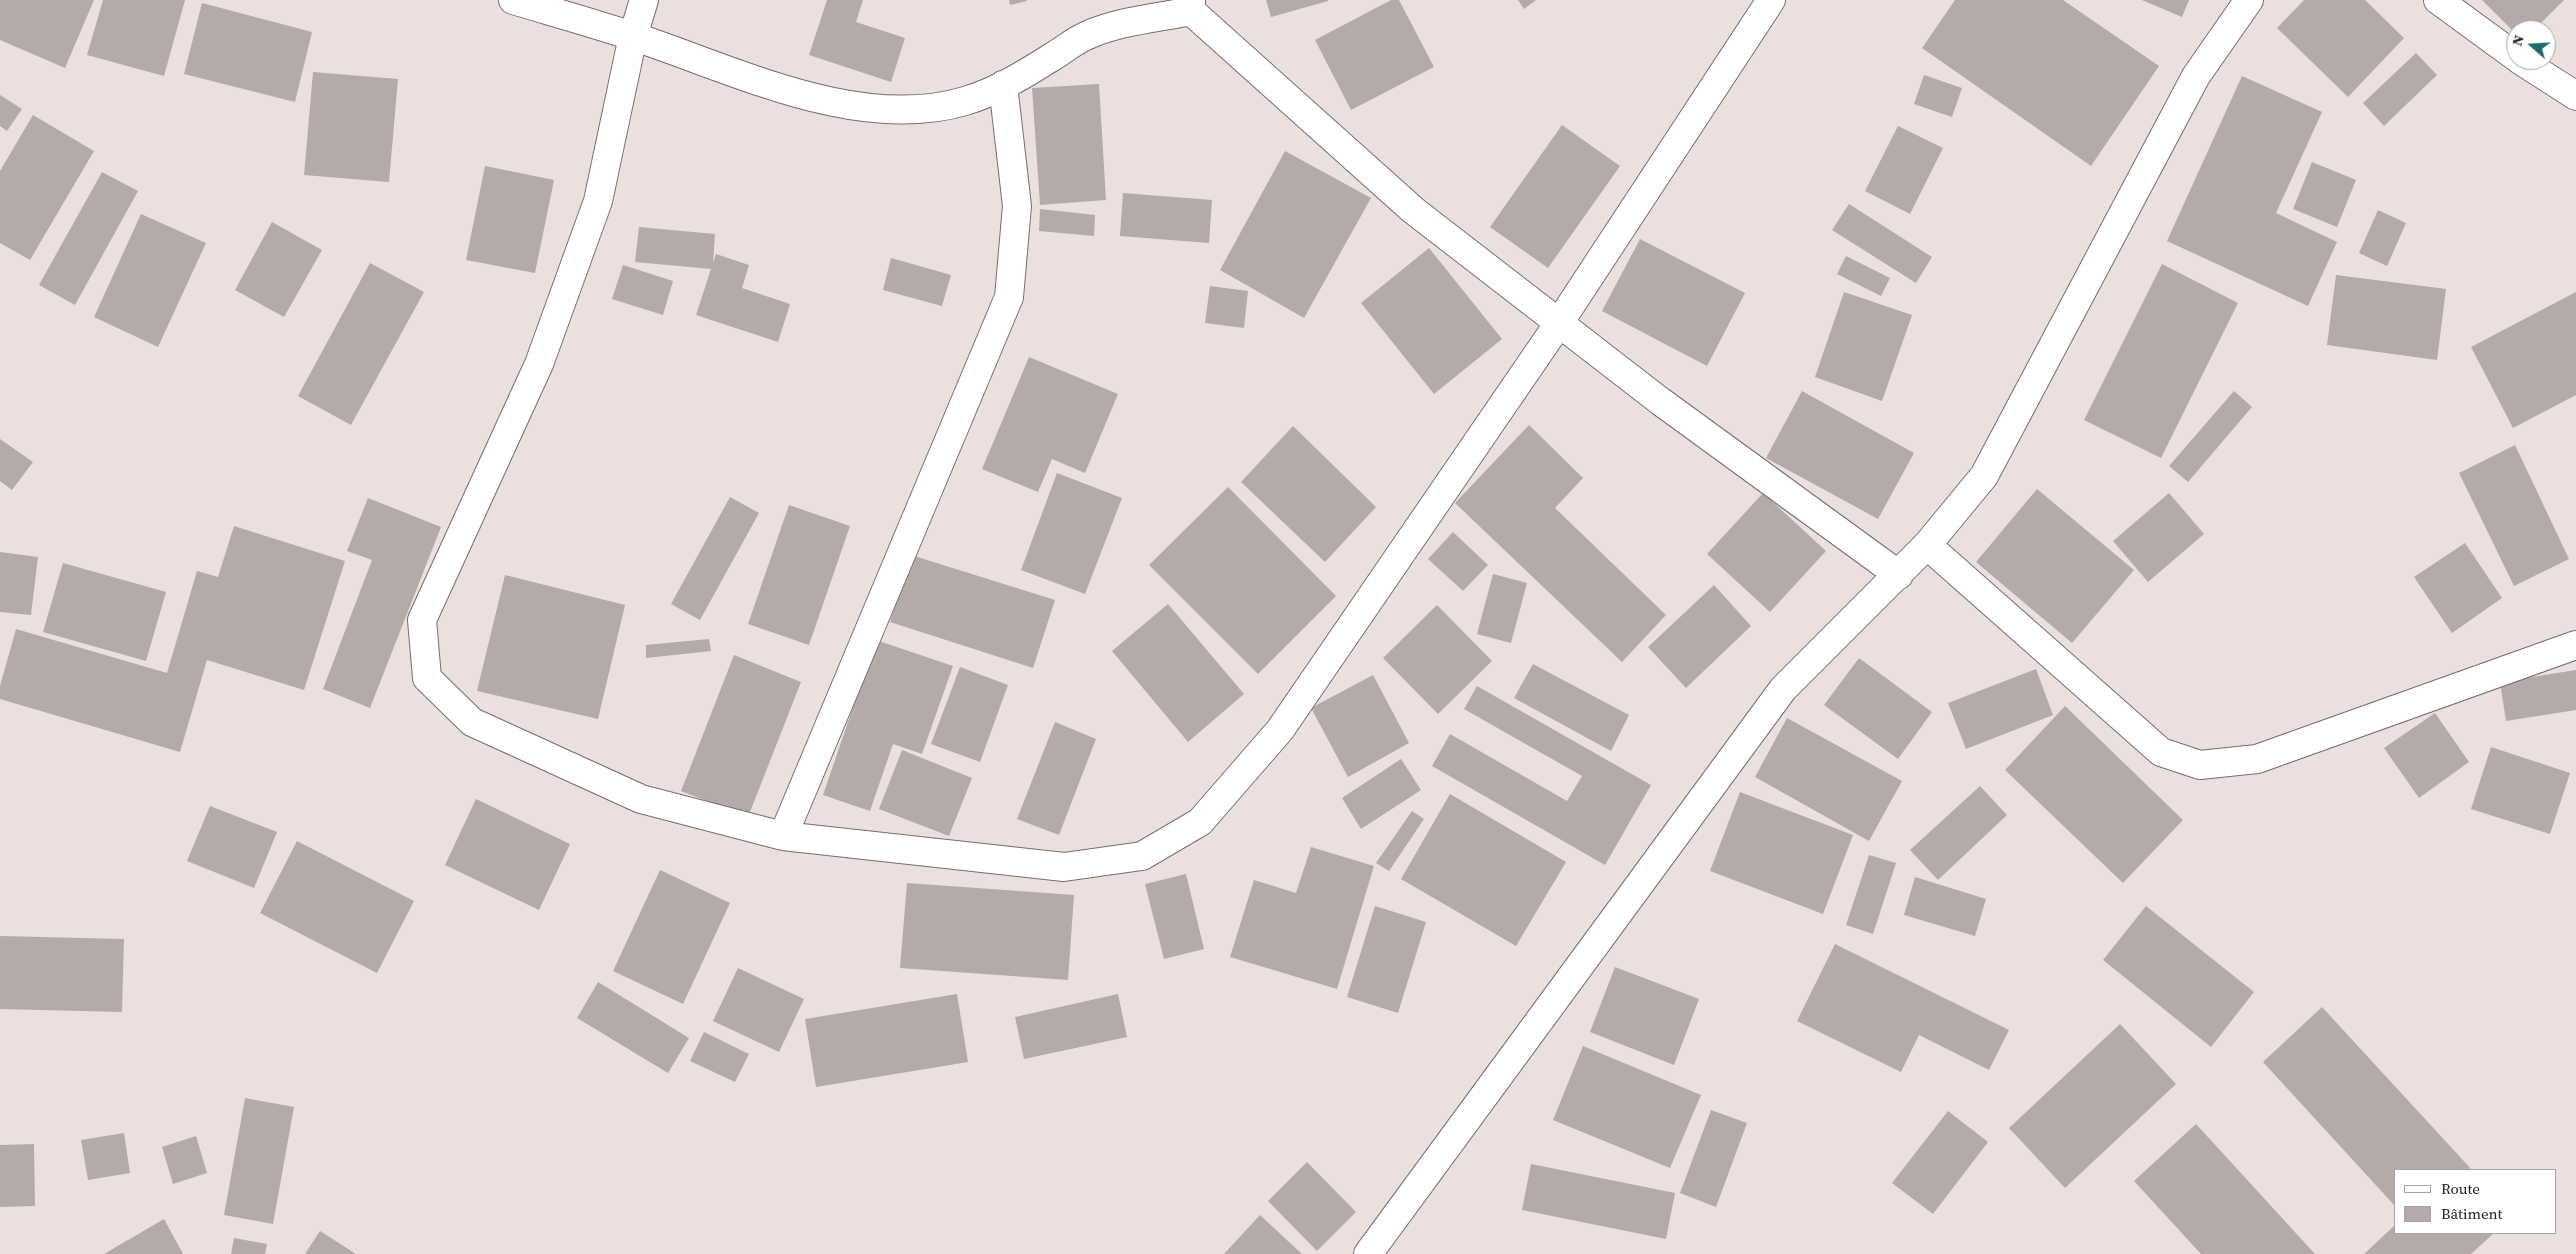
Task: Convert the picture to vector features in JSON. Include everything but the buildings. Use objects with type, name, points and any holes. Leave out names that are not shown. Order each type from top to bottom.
[{"type":"street","points":[[513,0],[633,36],[740,75],[818,99],[889,109],[923,111],[966,101],[1020,78],[1087,35],[1191,6],[1413,210],[1660,401],[1899,575]]},
{"type":"street","points":[[644,0],[633,36],[598,201],[542,354],[422,620],[427,678],[472,722],[641,799],[783,836],[1064,866],[1142,856],[1200,822],[1280,730],[1559,323],[1771,0]]},
{"type":"street","points":[[1368,1254],[1783,689],[1899,575],[1927,545],[1984,476],[2196,76],[2249,0]]},
{"type":"street","points":[[2438,0],[2506,50]]},
{"type":"street","points":[[2536,70],[2576,96]]},
{"type":"street","points":[[783,836],[1008,297],[1017,206],[1003,85]]},
{"type":"street","points":[[1927,545],[2161,752],[2200,764],[2257,759],[2576,645]]}]
